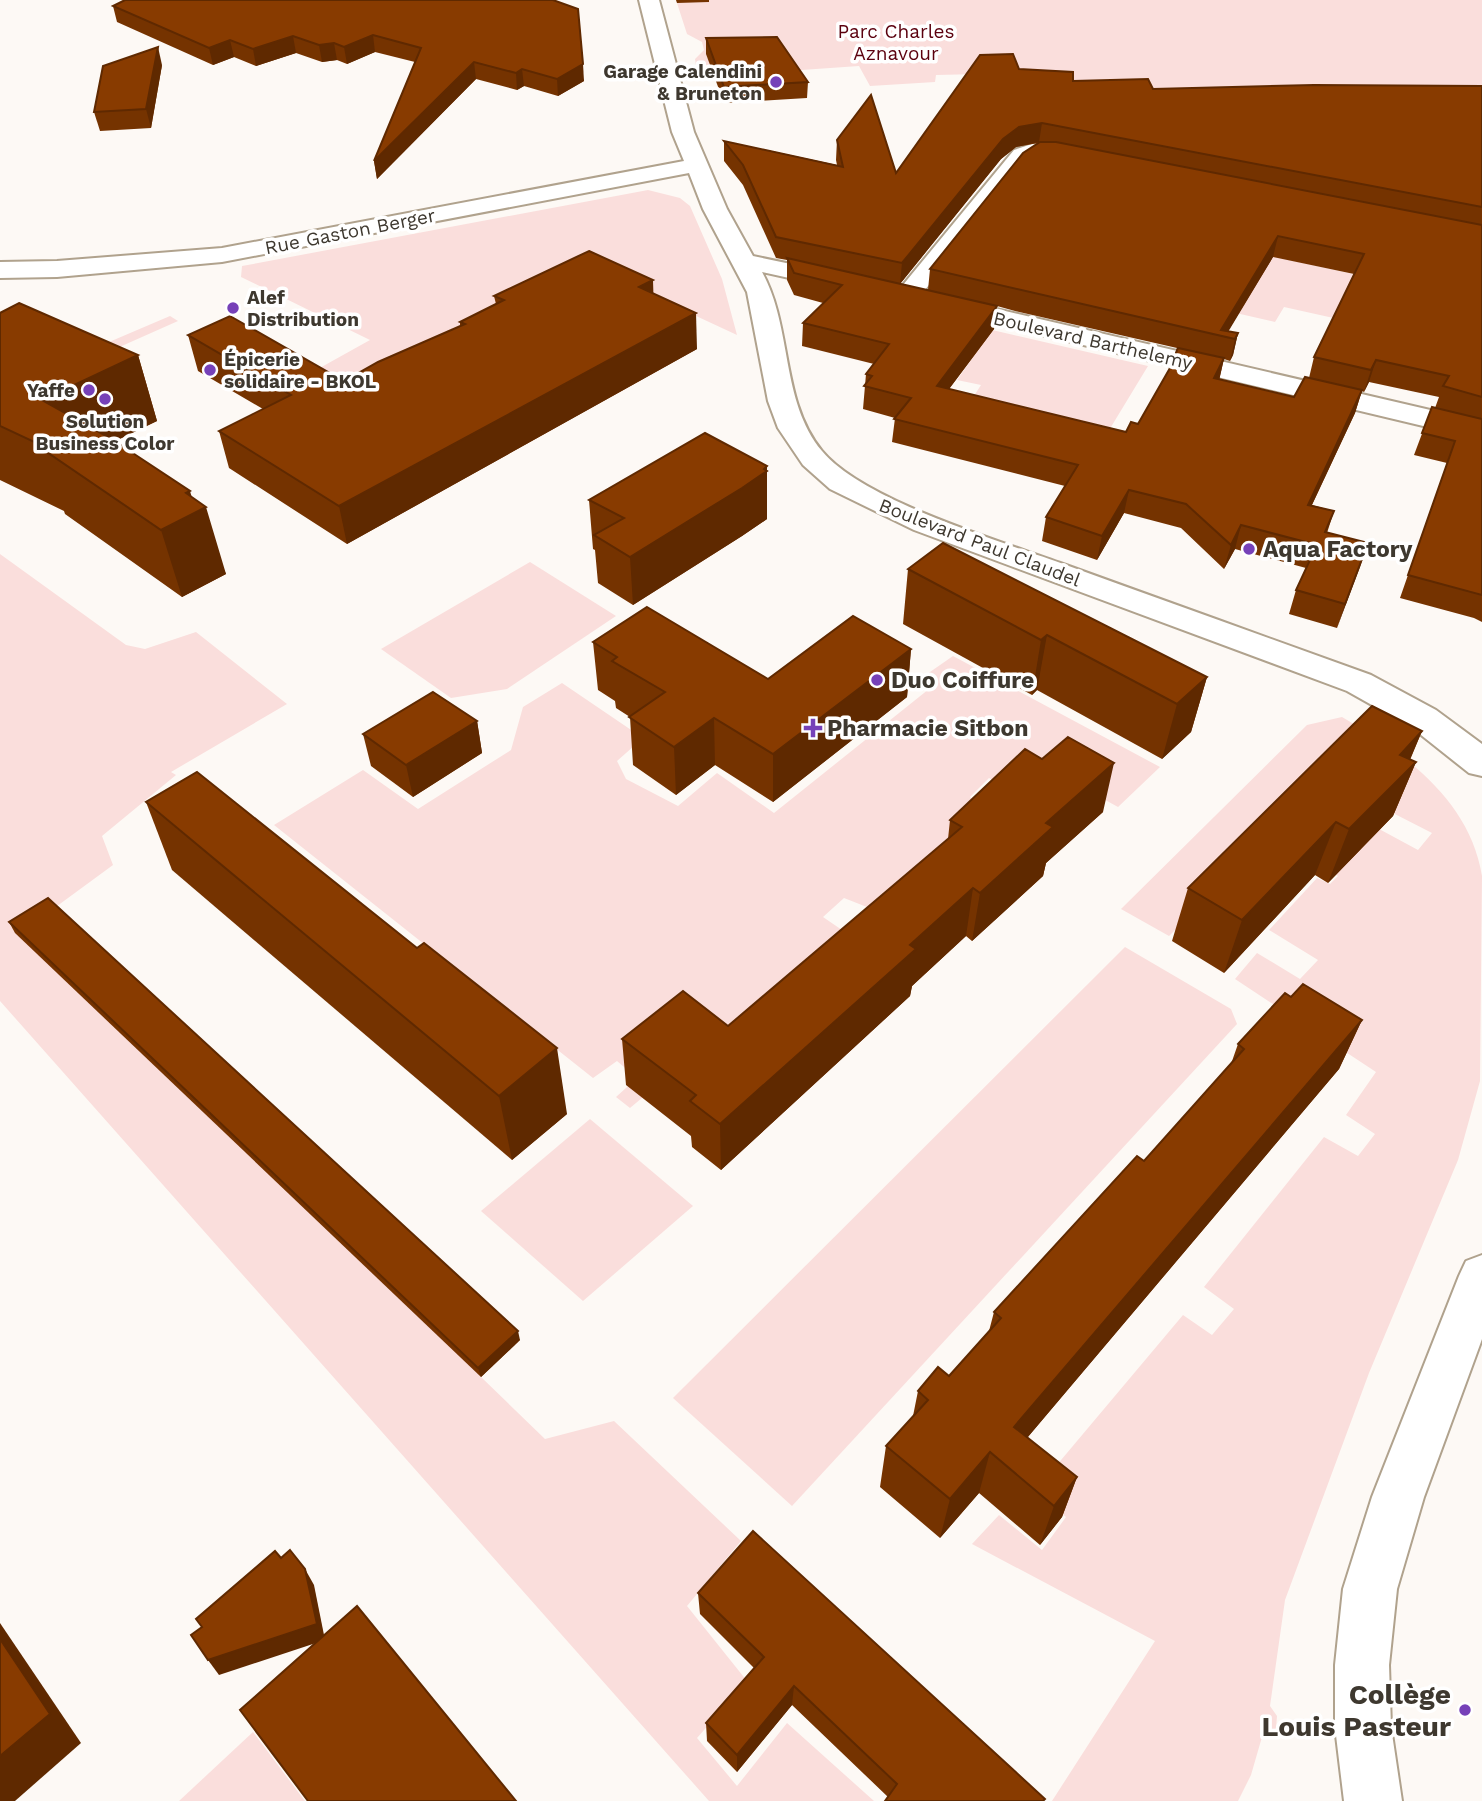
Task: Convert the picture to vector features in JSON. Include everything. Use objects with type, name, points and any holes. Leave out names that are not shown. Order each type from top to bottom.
[{"type":"street","name":"Boulevard Paul Claudel","points":[[649,0],[683,132],[715,209],[760,292],[782,401],[792,428],[813,458],[840,483],[925,524],[1359,683],[1422,716],[1462,745],[1482,764]]},
{"type":"street","name":"Boulevard Barthelemy","points":[[1088,159],[1053,152],[1032,151],[1022,155],[895,293],[1482,431]]},
{"type":"street","name":"Rue Gaston Berger","points":[[0,270],[58,269],[222,255],[697,165]]},
{"type":"street","points":[[745,263],[773,266],[857,285]]},
{"type":"street","points":[[1373,1801],[1363,1727],[1362,1678],[1370,1588],[1398,1497],[1482,1276]]},
{"type":"green space","name":"Parc Charles Aznavour","points":[[676,0],[1482,0],[1482,105],[1293,105],[980,74],[936,75],[935,82],[870,86],[859,66],[698,77],[695,59],[704,50],[702,42],[687,34]]},
{"type":"green space","points":[[648,190],[680,198],[690,206],[722,279],[737,335],[610,276],[499,380],[291,384],[370,340],[241,277],[242,266]]},
{"type":"green space","points":[[1271,256],[1358,275],[1338,319],[1284,307],[1275,322],[1157,295]]},
{"type":"green space","points":[[170,316],[178,321],[106,353],[88,351]]},
{"type":"green space","points":[[932,316],[1148,366],[1080,478],[970,402],[981,385],[957,380],[978,350]]},
{"type":"green space","points":[[0,554],[126,645],[145,649],[196,632],[287,704],[171,772],[176,775],[102,836],[113,865],[53,909],[481,1377],[545,1439],[614,1421],[741,1541],[687,1606],[747,1681],[697,1738],[737,1786],[787,1723],[874,1801],[709,1801],[0,1001]]},
{"type":"green space","points":[[530,562],[616,616],[507,689],[451,698],[381,649]]},
{"type":"green space","points":[[953,656],[1160,767],[1118,807],[1060,775],[1028,801],[989,778],[970,797],[985,810],[872,909],[844,898],[823,917],[842,930],[630,1108],[616,1097],[637,1078],[617,1061],[593,1078],[274,825],[363,770],[418,809],[511,750],[523,707],[562,683],[643,738],[617,761],[626,779],[678,806],[717,773],[774,813],[929,689],[917,681]]},
{"type":"green space","points":[[1342,717],[1388,746],[1431,782],[1464,824],[1475,849],[1482,876],[1480,1081],[1458,1160],[1369,1373],[1285,1600],[1270,1706],[1277,1716],[1276,1729],[1264,1730],[1251,1775],[1238,1801],[1052,1801],[1155,1641],[972,1544],[999,1515],[1042,1550],[1066,1517],[1035,1491],[1183,1315],[1212,1335],[1234,1309],[1204,1287],[1324,1137],[1358,1156],[1375,1134],[1346,1115],[1376,1072],[1235,979],[1257,953],[1300,979],[1318,960],[1269,930],[1317,878],[1330,884],[1338,876],[1324,868],[1368,823],[1418,850],[1432,833],[1387,810],[1405,787],[1351,758],[1169,936],[1121,909],[1307,725]]},
{"type":"green space","points":[[1125,947],[1231,1009],[1237,1024],[792,1506],[673,1398]]},
{"type":"green space","points":[[590,1119],[693,1206],[583,1301],[481,1211]]},
{"type":"green space","points":[[253,1732],[305,1801],[179,1801]]},
{"type":"building","points":[[125,0],[553,0],[578,9],[583,64],[557,79],[522,69],[516,73],[474,62],[374,161],[421,48],[373,35],[344,47],[334,43],[319,45],[293,36],[253,49],[230,40],[209,48],[113,6]]},
{"type":"building","points":[[777,37],[808,82],[724,87],[706,38]]},
{"type":"building","points":[[158,47],[146,109],[94,112],[103,66]]},
{"type":"building","points":[[1013,54],[1019,69],[1073,72],[1073,81],[1148,79],[1153,89],[1314,85],[1482,86],[1482,207],[1042,123],[1019,127],[1003,139],[902,263],[776,237],[743,165],[724,141],[843,167],[837,140],[871,95],[896,173],[980,55]]},
{"type":"building","points":[[1040,142],[1056,142],[1482,225],[1482,397],[1443,386],[1449,376],[1376,360],[1371,370],[1314,357],[1364,254],[1278,236],[1221,330],[1238,333],[1235,339],[930,269],[1023,153]]},
{"type":"building","points":[[589,251],[653,280],[639,287],[696,313],[339,506],[219,431],[291,395],[188,335],[230,316],[344,381],[378,362],[465,324],[460,322],[504,300],[494,296]]},
{"type":"building","points":[[787,258],[997,306],[937,386],[1126,432],[1131,422],[1138,424],[1170,368],[1178,348],[1224,358],[1214,378],[1294,397],[1305,377],[1362,390],[1308,505],[1334,511],[1325,532],[1368,543],[1345,604],[1296,590],[1317,545],[1241,525],[1231,545],[1186,504],[1129,490],[1102,536],[1046,517],[1078,465],[894,419],[911,398],[864,386],[872,376],[866,374],[889,344],[803,323],[842,285],[794,273]]},
{"type":"building","points":[[19,303],[138,355],[42,400],[113,440],[190,491],[186,493],[206,507],[161,530],[41,448],[43,446],[0,426],[0,313]]},
{"type":"building","points":[[1432,407],[1482,419],[1482,595],[1408,575],[1455,441],[1422,433]]},
{"type":"building","points":[[705,433],[767,466],[764,469],[767,471],[630,557],[594,535],[624,518],[589,500]]},
{"type":"building","points":[[943,543],[1207,677],[1177,704],[1047,635],[1041,640],[908,569]]},
{"type":"building","points":[[647,607],[768,679],[853,616],[911,649],[773,754],[714,718],[674,747],[629,717],[665,692],[612,661],[617,657],[593,642]]},
{"type":"building","points":[[433,692],[477,721],[406,765],[363,734]]},
{"type":"building","points":[[1372,706],[1422,731],[1400,755],[1416,762],[1349,829],[1336,822],[1242,920],[1188,888]]},
{"type":"building","points":[[1068,737],[1114,763],[1046,823],[1053,827],[980,893],[973,888],[910,945],[916,949],[720,1124],[690,1101],[696,1095],[622,1039],[683,991],[728,1026],[962,827],[950,820],[1025,749],[1042,759]]},
{"type":"building","points":[[197,772],[417,948],[424,943],[557,1048],[499,1096],[146,802]]},
{"type":"building","points":[[48,898],[518,1331],[478,1368],[9,922]]},
{"type":"building","points":[[1303,984],[1362,1020],[1014,1427],[1077,1477],[1054,1506],[990,1452],[950,1499],[886,1446],[928,1400],[918,1391],[938,1367],[949,1376],[1001,1318],[994,1312],[1137,1156],[1144,1161],[1244,1049],[1238,1044],[1285,993],[1291,997]]},
{"type":"building","points":[[753,1531],[1045,1799],[885,1801],[897,1784],[794,1686],[737,1755],[706,1723],[764,1657],[698,1593]]},
{"type":"building","points":[[290,1550],[305,1569],[317,1624],[208,1660],[191,1635],[202,1627],[196,1619],[275,1551],[281,1558]]},
{"type":"building","points":[[357,1606],[516,1801],[308,1801],[240,1710]]},
{"type":"building","points":[[0,1639],[50,1714],[0,1756]]},
{"type":"place","name":"Garage Calendini & Bruneton","points":[[776,82]]},
{"type":"place","name":"Alef Distribution","points":[[233,308]]},
{"type":"place","name":"Épicerie solidaire - BKOL","points":[[210,370]]},
{"type":"place","name":"Yaffe","points":[[89,390]]},
{"type":"place","name":"Solution Business Color","points":[[105,399]]},
{"type":"place","name":"Aqua Factory","points":[[1249,549]]},
{"type":"place","name":"Duo Coiffure","points":[[877,680]]},
{"type":"place","name":"Pharmacie Sitbon","points":[[813,728]]},
{"type":"place","name":"Collège Louis Pasteur","points":[[1465,1710]]}]
